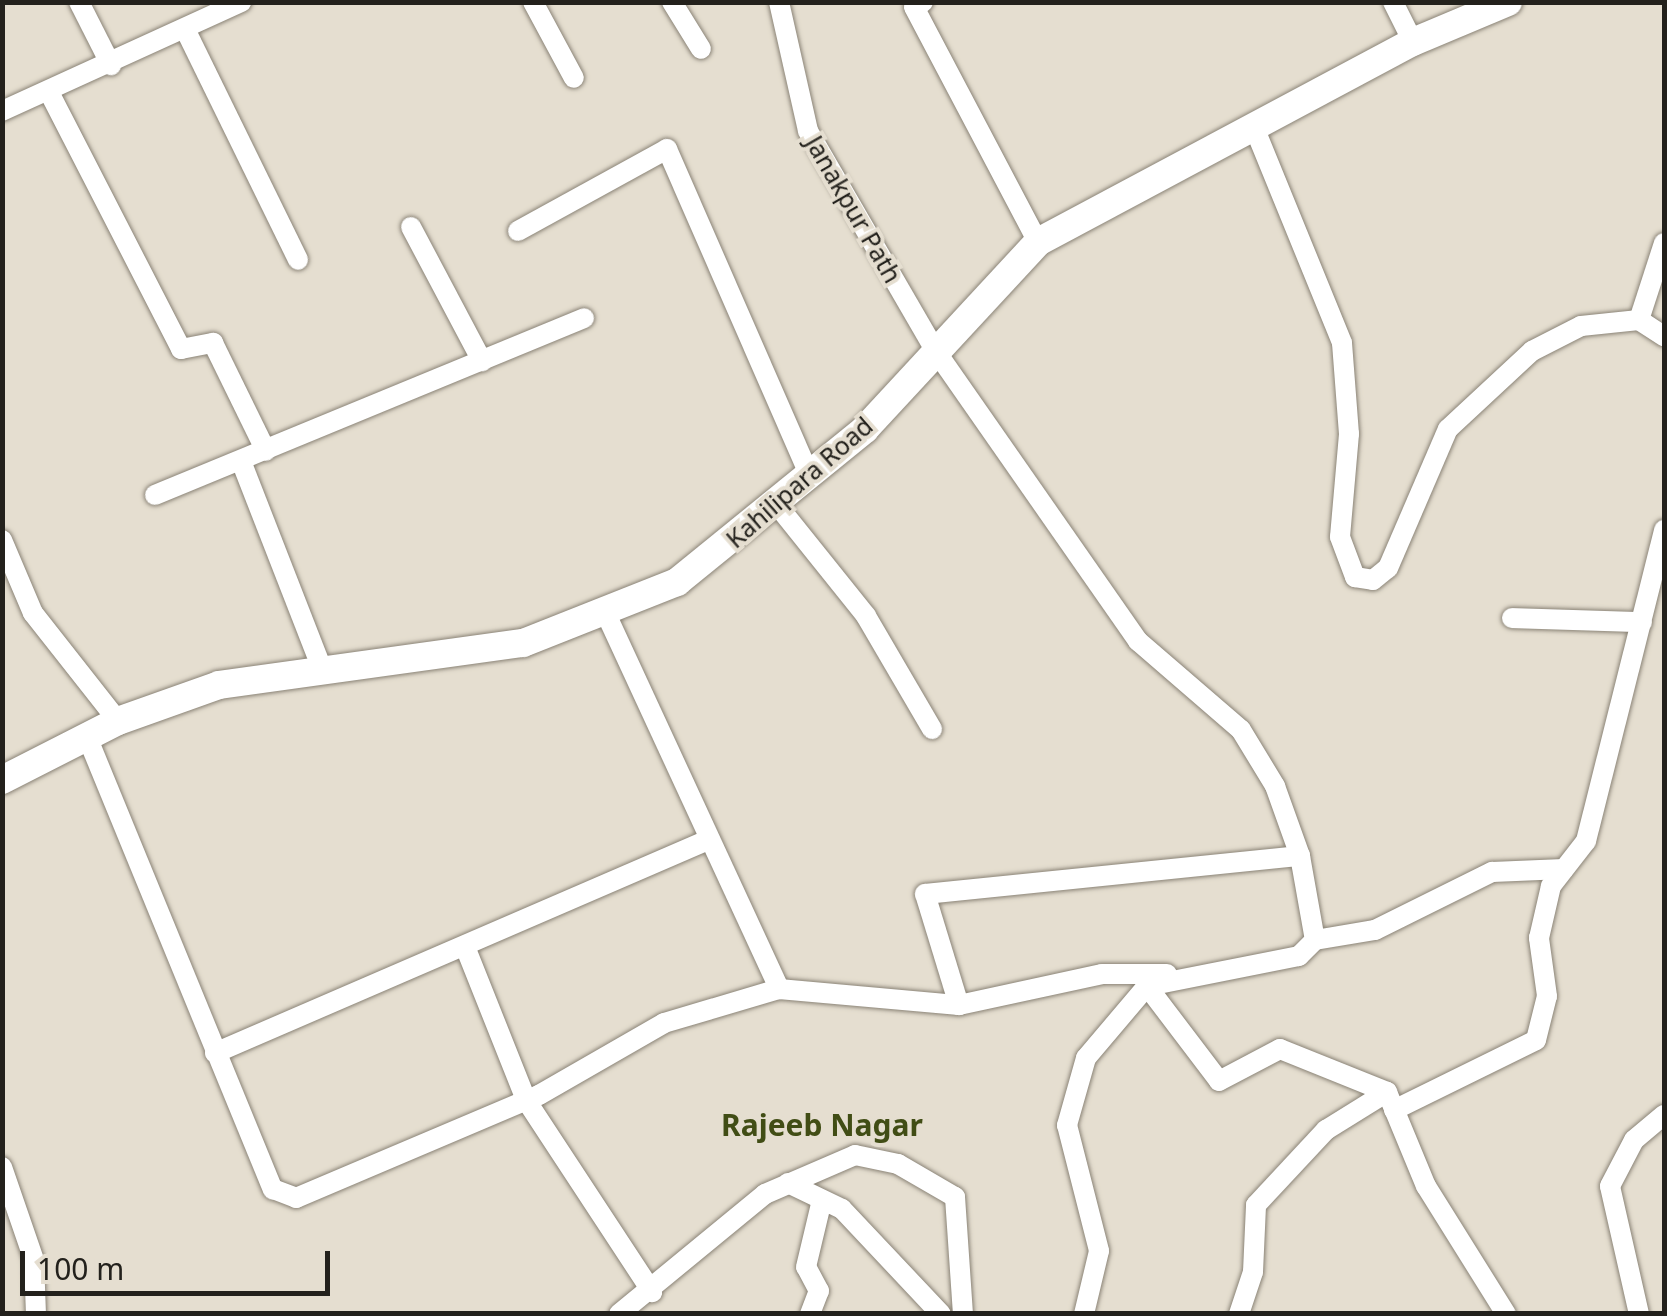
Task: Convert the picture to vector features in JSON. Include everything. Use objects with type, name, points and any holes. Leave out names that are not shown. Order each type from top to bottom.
[{"type":"main road","name":"Kahilipara Road","points":[[2,780],[118,721],[219,685],[322,666],[522,643],[607,616],[677,582],[810,477],[1038,242],[1413,42],[1508,2]]},
{"type":"street","points":[[79,2],[111,64]]},
{"type":"street","points":[[2,111],[241,2]]},
{"type":"street","points":[[533,2],[574,78]]},
{"type":"street","points":[[672,2],[702,49]]},
{"type":"street","name":"Janakpur Path","points":[[779,2],[808,131],[935,350],[1138,641],[1240,730],[1274,786],[1300,856],[1315,940]]},
{"type":"street","points":[[923,2],[914,7],[1038,242]]},
{"type":"street","points":[[1393,2],[1413,42]]},
{"type":"street","points":[[185,29],[298,260]]},
{"type":"street","points":[[49,92],[181,349],[213,343],[266,451]]},
{"type":"street","points":[[1254,127],[1342,343],[1349,434],[1340,537],[1356,577],[1374,580],[1388,568],[1432,461],[1480,392],[1580,326],[1638,320],[1664,336]]},
{"type":"street","points":[[518,231],[667,149],[810,477]]},
{"type":"street","points":[[411,227],[482,360]]},
{"type":"street","points":[[1638,320],[1656,289],[1664,243]]},
{"type":"street","points":[[155,495],[584,318]]},
{"type":"street","points":[[241,461],[322,666]]},
{"type":"street","points":[[778,506],[866,616],[932,730]]},
{"type":"street","points":[[1239,1314],[1253,1272],[1256,1204],[1326,1130],[1536,1040],[1547,996],[1539,938],[1564,868],[1586,841],[1664,530]]},
{"type":"street","points":[[5,549],[33,613],[118,721]]},
{"type":"street","points":[[607,616],[779,989]]},
{"type":"street","points":[[1512,618],[1642,622]]},
{"type":"street","points":[[88,739],[273,1189],[296,1198],[526,1100],[664,1022],[779,989],[959,1006],[1102,974],[1184,974],[1299,956],[1315,940],[1374,930],[1492,872],[1564,868]]},
{"type":"street","points":[[215,1052],[466,949],[708,840]]},
{"type":"street","points":[[959,1006],[925,894],[1300,856]]},
{"type":"street","points":[[466,949],[526,1100],[652,1292]]},
{"type":"street","points":[[1084,1314],[1099,1251],[1068,1125],[1086,1058],[1147,986],[1184,974]]},
{"type":"street","points":[[1147,986],[1219,1081],[1280,1049],[1390,1101],[1426,1186],[1506,1314]]},
{"type":"street","points":[[1639,1314],[1612,1225],[1610,1186],[1634,1140],[1664,1115]]},
{"type":"street","points":[[619,1314],[788,1183],[855,1156],[898,1164],[955,1197],[963,1314]]},
{"type":"street","points":[[2,1168],[34,1260],[36,1314]]},
{"type":"street","points":[[788,1183],[822,1200],[881,1244],[941,1314]]},
{"type":"street","points":[[810,1314],[819,1291],[806,1268],[822,1200]]},
{"type":"district","name":"Rajeeb Nagar","points":[[822,1125]]}]
